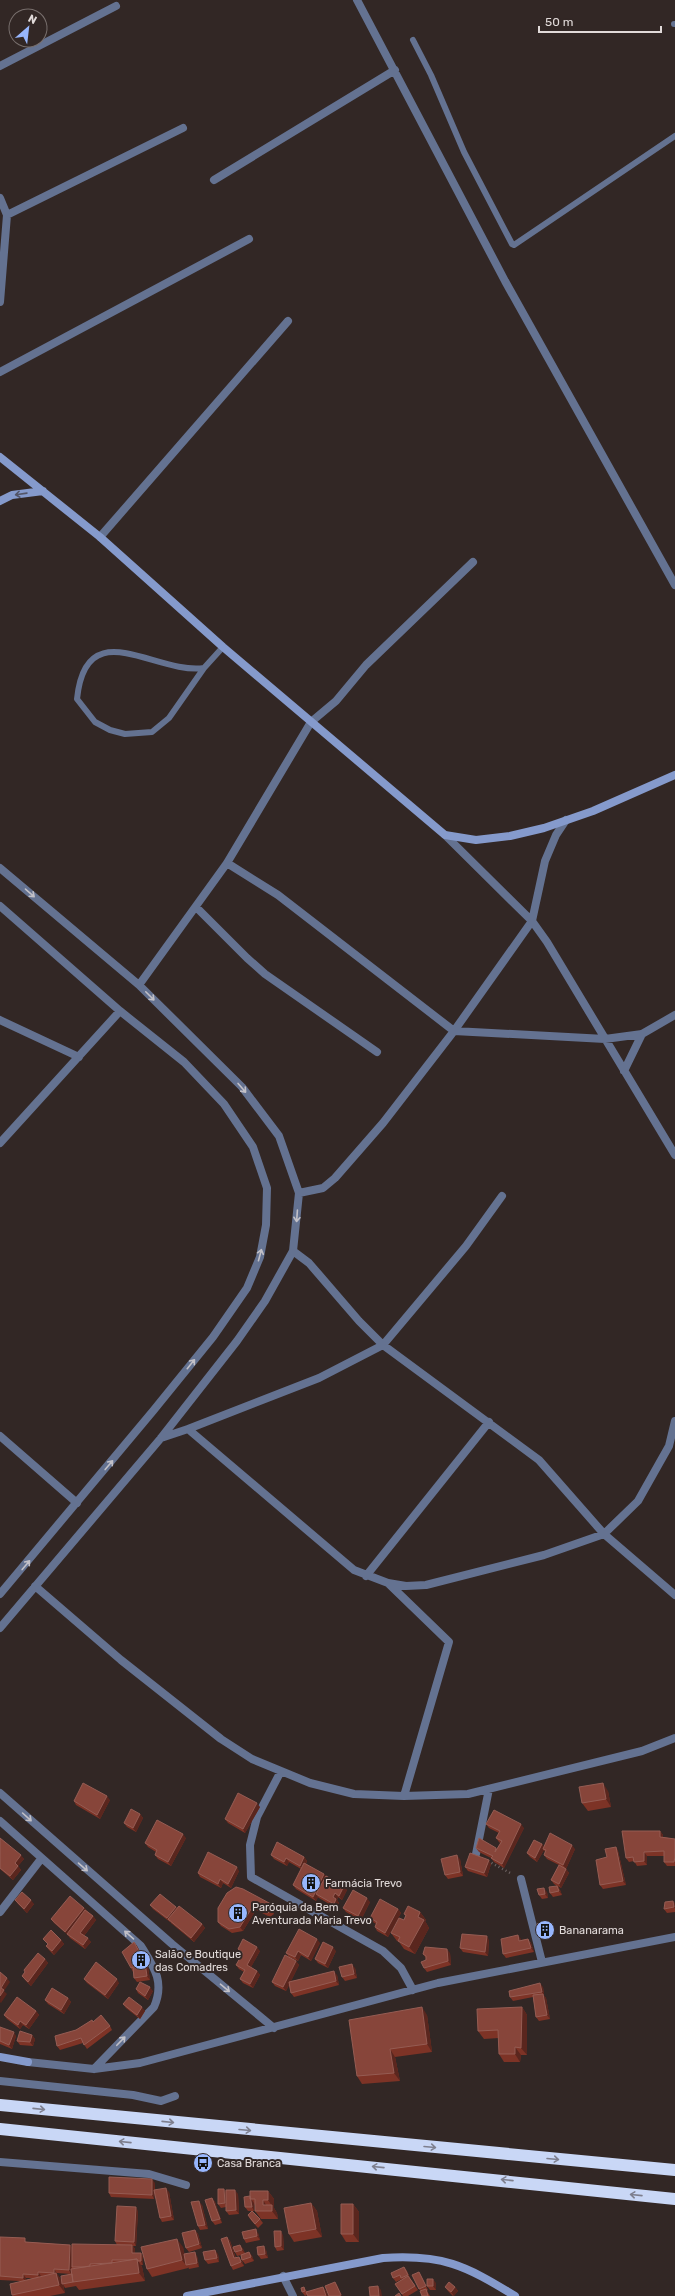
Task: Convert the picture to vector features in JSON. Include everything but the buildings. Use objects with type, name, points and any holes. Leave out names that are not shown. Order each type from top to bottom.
[{"type":"highway","points":[[0,2105],[675,2170]]},
{"type":"highway","points":[[0,2129],[675,2199]]},
{"type":"street","points":[[357,0],[505,281],[675,585]]},
{"type":"street","points":[[0,66],[116,6]]},
{"type":"street","points":[[214,180],[395,70]]},
{"type":"street","points":[[7,215],[183,128]]},
{"type":"street","points":[[0,198],[7,215],[0,302]]},
{"type":"street","points":[[0,372],[249,239]]},
{"type":"street","points":[[100,536],[288,321]]},
{"type":"street","points":[[0,457],[100,536],[223,647],[444,835],[532,921],[547,942],[675,1155]]},
{"type":"street","points":[[0,501],[12,495],[43,491]]},
{"type":"street","points":[[139,985],[227,863],[311,722],[336,701],[366,665],[474,562]]},
{"type":"street","points":[[444,835],[476,840],[510,836],[593,811],[675,775]]},
{"type":"street","points":[[299,1193],[323,1188],[335,1178],[383,1123],[454,1032],[532,921],[545,861],[556,835],[566,820]]},
{"type":"street","points":[[227,863],[278,895],[454,1032],[605,1039],[642,1034],[675,1016]]},
{"type":"street","points":[[0,868],[139,985],[242,1087],[279,1136],[299,1193],[293,1251],[265,1301],[237,1341],[161,1438],[0,1628]]},
{"type":"street","points":[[0,906],[120,1011],[184,1062],[224,1104],[253,1147],[267,1188],[266,1225],[260,1257],[247,1288],[213,1337],[77,1503],[0,1594]]},
{"type":"street","points":[[196,907],[265,974],[377,1052]]},
{"type":"street","points":[[0,1143],[120,1011]]},
{"type":"street","points":[[0,1020],[78,1057]]},
{"type":"street","points":[[624,1071],[642,1034]]},
{"type":"street","points":[[161,1438],[319,1378],[383,1345],[466,1246],[502,1196]]},
{"type":"street","points":[[293,1251],[309,1262],[359,1321],[383,1345],[539,1460],[604,1534],[675,1595]]},
{"type":"street","points":[[188,1429],[354,1570],[366,1576],[388,1583],[406,1586],[426,1584],[544,1555],[604,1534],[638,1502],[672,1448],[675,1420]]},
{"type":"street","points":[[366,1576],[489,1422]]},
{"type":"street","points":[[0,1436],[77,1503]]},
{"type":"street","points":[[388,1583],[449,1642],[404,1796]]},
{"type":"street","points":[[35,1586],[121,1660],[221,1739],[252,1759],[281,1772],[310,1783],[354,1794],[404,1796],[468,1794],[642,1751],[675,1738]]},
{"type":"street","points":[[281,1772],[257,1817],[250,1845],[252,1877],[383,1951],[401,1968],[413,1990]]},
{"type":"street","points":[[476,1854],[489,1789]]},
{"type":"street","points":[[0,1793],[172,1944],[274,2028]]},
{"type":"street","points":[[0,1821],[141,1946],[153,1965],[160,1985],[159,1996],[154,2007],[94,2069]]},
{"type":"street","points":[[0,1912],[41,1858]]},
{"type":"street","points":[[521,1879],[542,1962]]},
{"type":"street","points":[[0,2057],[28,2062],[94,2069],[140,2063],[413,1990],[542,1962],[675,1937]]},
{"type":"street","points":[[0,2081],[133,2096],[161,2101],[175,2096]]},
{"type":"street","points":[[0,2162],[149,2174],[186,2185]]},
{"type":"street","points":[[187,2296],[383,2258],[432,2258],[451,2263],[484,2277],[515,2296]]},
{"type":"street","points":[[284,2276],[293,2296]]},
{"type":"lane","points":[[413,40],[431,74],[464,152],[512,244],[514,245],[675,136]]},
{"type":"lane","points":[[204,668],[191,670],[130,653],[107,651],[92,659],[79,680],[77,699],[95,722],[110,730],[125,734],[152,732],[170,718],[204,668],[223,647]]},
{"type":"path","points":[[476,1854],[521,1879]]},
{"type":"place","name":"Farmácia Trevo","points":[[311,1883]]},
{"type":"place","name":"Paróquia da Bem Aventurada Maria Trevo","points":[[238,1913]]},
{"type":"place","name":"Bananarama","points":[[545,1930]]},
{"type":"place","name":"Salão e Boutique das Comadres","points":[[141,1960]]},
{"type":"place","name":"Casa Branca","points":[[203,2163]]}]
